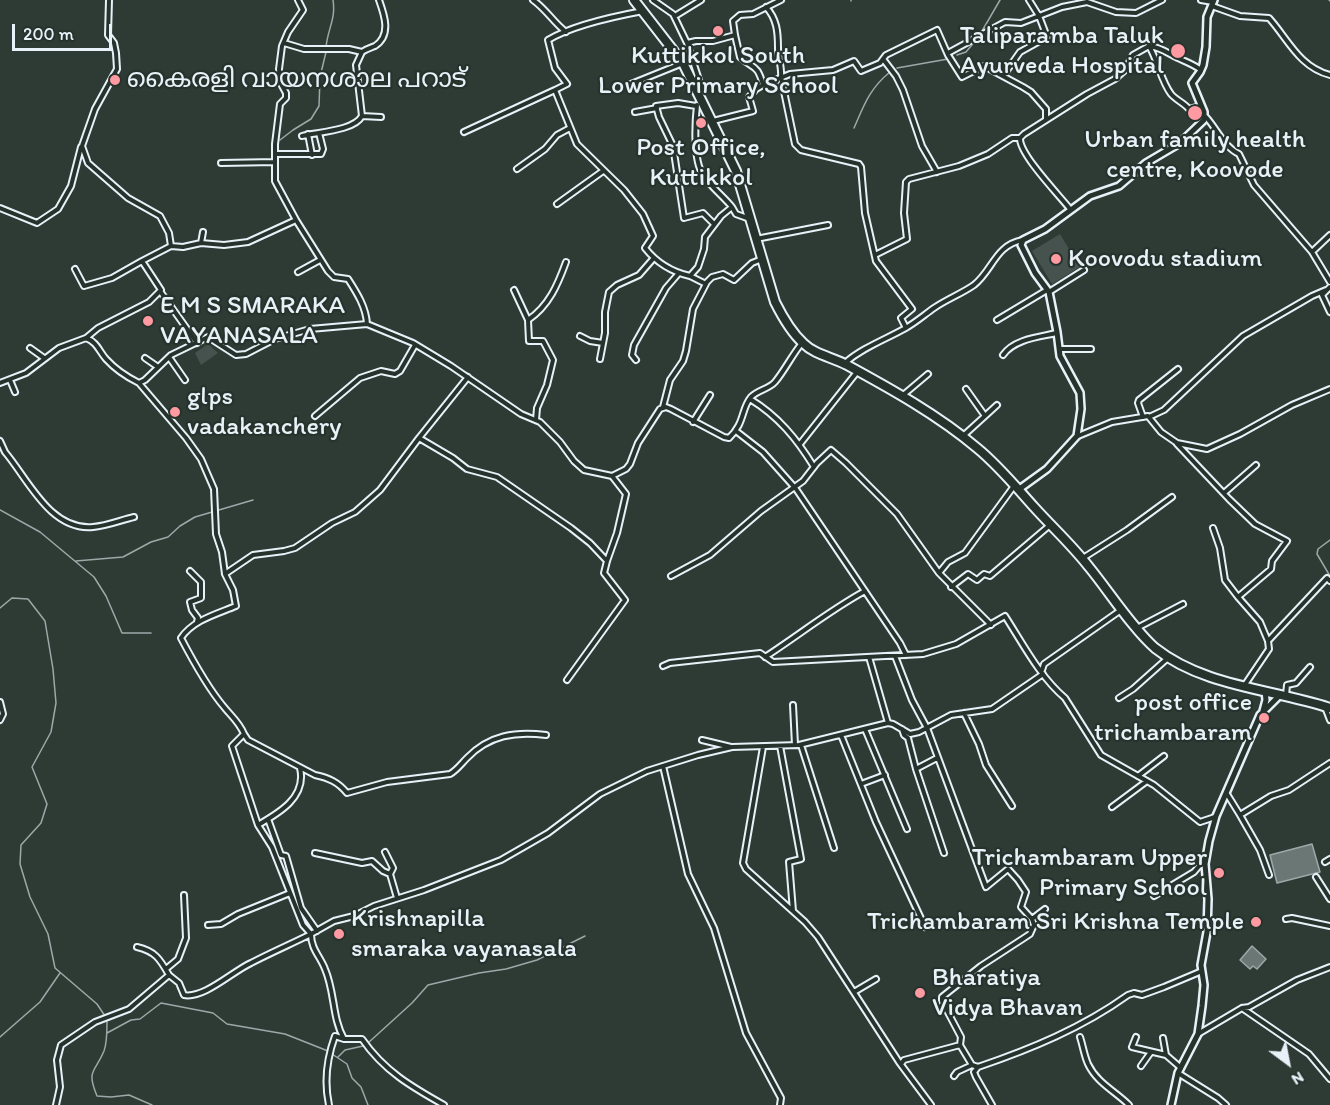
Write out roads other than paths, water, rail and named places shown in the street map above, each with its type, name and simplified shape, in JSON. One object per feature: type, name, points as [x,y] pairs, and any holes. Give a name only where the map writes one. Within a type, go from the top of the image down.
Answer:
[{"type":"highway","points":[[634,0],[683,63],[699,92],[736,171],[775,302],[802,343],[811,350],[844,364],[901,396],[978,448],[1082,558],[1155,648],[1197,671],[1244,687],[1284,694],[1327,707]]},
{"type":"main road","points":[[1016,488],[1047,469],[1077,436],[1081,409],[1080,393],[1060,356],[1058,332],[1048,291],[1023,251],[1021,245],[1023,240],[1045,229],[1090,196],[1119,186],[1146,163],[1180,143],[1204,120],[1192,83],[1201,70],[1206,47],[1206,23],[1213,3]]},
{"type":"main road","points":[[1171,1105],[1180,1071],[1198,1034],[1204,985],[1202,949],[1207,932],[1206,857],[1216,816],[1265,703],[1265,691]]},
{"type":"main road","points":[[1260,715],[1284,694]]},
{"type":"street","points":[[0,208],[37,223],[58,209],[71,186],[95,109],[117,69],[114,43],[108,35],[109,0]]},
{"type":"street","points":[[298,0],[303,10],[288,32],[279,69],[280,82],[286,98],[280,104],[275,181],[320,260],[334,277],[348,279],[357,292],[367,324]]},
{"type":"street","points":[[284,43],[304,49],[362,52],[377,45],[383,35],[386,24],[379,0]]},
{"type":"street","points":[[533,0],[546,9],[554,23],[566,32]]},
{"type":"street","points":[[653,0],[663,5],[675,16],[699,73],[700,83],[696,106],[699,168],[707,181],[736,214],[750,219]]},
{"type":"street","points":[[675,16],[701,0]]},
{"type":"street","points":[[763,85],[755,66],[740,57],[733,21],[740,15],[753,14],[782,0]]},
{"type":"street","points":[[1003,76],[1020,52],[1047,37],[1039,16],[1029,0]]},
{"type":"street","points":[[948,53],[1005,22],[1022,23],[1062,7],[1087,2],[1116,12],[1136,13],[1162,0]]},
{"type":"street","points":[[1201,0],[1240,16],[1269,18],[1295,52],[1316,68],[1330,75]]},
{"type":"street","points":[[766,7],[778,30],[781,77],[795,144],[801,150],[859,164],[861,167],[865,213],[875,255],[880,267],[912,309],[900,318],[906,328]]},
{"type":"street","points":[[464,132],[567,84],[555,68],[548,40],[621,15],[644,11]]},
{"type":"street","points":[[712,121],[753,111],[749,97],[756,89],[781,77],[833,70],[854,61],[861,71],[880,63],[886,55],[937,30],[962,77],[984,66],[1031,92],[1046,109],[1046,118]]},
{"type":"street","points":[[687,43],[712,41],[735,35]]},
{"type":"street","points":[[1149,46],[1173,97],[1182,100],[1189,109],[1201,106]]},
{"type":"street","points":[[875,255],[907,239],[904,213],[906,182],[917,176],[959,166],[981,157],[1012,138],[1020,138],[1046,118],[1115,80],[1125,70],[1132,55],[1149,46],[1162,47],[1177,58],[1201,70]]},
{"type":"street","points":[[302,136],[320,133],[360,120],[362,116],[356,65],[362,52]]},
{"type":"street","points":[[883,59],[903,90],[922,146],[937,172]]},
{"type":"street","points":[[626,86],[683,63]]},
{"type":"street","points":[[555,90],[578,144],[624,190],[643,214],[653,236],[645,248],[653,259],[706,284]]},
{"type":"street","points":[[635,112],[678,103],[696,106]]},
{"type":"street","points":[[657,108],[673,146],[684,218],[703,213],[714,224]]},
{"type":"street","points":[[362,116],[381,117]]},
{"type":"street","points":[[1204,117],[1218,130],[1232,151],[1239,154],[1262,197],[1312,252],[1330,282]]},
{"type":"street","points":[[517,169],[545,149],[557,135],[570,128]]},
{"type":"street","points":[[275,154],[323,153],[320,133]]},
{"type":"street","points":[[308,134],[312,155]]},
{"type":"street","points":[[1020,138],[1019,143],[1036,168],[1070,209]]},
{"type":"street","points":[[82,146],[88,163],[128,198],[160,216],[169,233],[171,246]]},
{"type":"street","points":[[78,160],[84,154]]},
{"type":"street","points":[[220,163],[275,162]]},
{"type":"street","points":[[557,204],[603,171]]},
{"type":"street","points":[[690,276],[698,267],[705,237],[714,224],[732,207]]},
{"type":"street","points":[[75,269],[84,286],[112,278],[171,246],[183,247],[201,243],[224,246],[248,242],[296,220]]},
{"type":"street","points":[[756,240],[828,225]]},
{"type":"street","points":[[201,243],[203,232]]},
{"type":"street","points":[[1312,252],[1330,235]]},
{"type":"street","points":[[844,364],[854,354],[906,328],[934,308],[960,295],[977,282],[996,255],[1008,246],[1023,240]]},
{"type":"street","points":[[600,359],[609,292],[617,285],[639,275],[653,259]]},
{"type":"street","points":[[139,383],[169,357],[208,337],[236,356],[246,354],[275,339],[310,328],[367,324],[416,345],[520,414],[536,420],[560,442],[579,466],[594,473],[612,476],[626,469],[630,464],[638,443],[663,407],[670,380],[683,361],[693,309],[706,284],[718,274],[735,280],[752,263],[762,259]]},
{"type":"street","points":[[298,272],[320,260]]},
{"type":"street","points":[[142,261],[197,343]]},
{"type":"street","points":[[528,320],[554,292],[566,262]]},
{"type":"street","points":[[997,320],[1084,270]]},
{"type":"street","points":[[636,360],[632,356],[634,345],[666,288],[679,273]]},
{"type":"street","points":[[1328,289],[1322,295],[1330,312]]},
{"type":"street","points":[[1077,436],[1112,422],[1149,417],[1164,410],[1243,336],[1328,289]]},
{"type":"street","points":[[514,290],[528,320],[527,342],[543,341],[553,360],[548,385],[537,408],[536,420]]},
{"type":"street","points":[[0,383],[26,373],[44,358],[70,342],[86,338],[98,328],[149,302],[160,291]]},
{"type":"street","points":[[1003,356],[1007,350],[1025,340],[1058,332]]},
{"type":"street","points":[[580,336],[590,341],[603,343]]},
{"type":"street","points":[[86,338],[97,345],[116,369],[139,383],[186,438],[201,459],[214,489],[216,534],[222,552],[225,574],[233,590],[236,606],[197,623],[186,630],[181,638],[219,699],[236,718],[248,740],[315,776],[327,777],[347,793],[387,782],[450,774],[458,769],[468,757],[498,737],[521,732],[546,735]]},
{"type":"street","points":[[663,407],[729,438],[744,418],[750,399],[756,392],[774,383],[802,343]]},
{"type":"street","points":[[315,416],[360,378],[381,371],[395,374],[400,371],[416,345]]},
{"type":"street","points":[[30,348],[44,358]]},
{"type":"street","points":[[1059,349],[1091,349]]},
{"type":"street","points":[[169,357],[185,380]]},
{"type":"street","points":[[146,358],[158,367]]},
{"type":"street","points":[[1143,417],[1139,400],[1178,369]]},
{"type":"street","points":[[800,444],[857,371]]},
{"type":"street","points":[[901,396],[928,374]]},
{"type":"street","points":[[225,574],[253,555],[295,548],[332,523],[355,512],[380,490],[468,378]]},
{"type":"street","points":[[10,380],[15,392]]},
{"type":"street","points":[[966,389],[985,416]]},
{"type":"street","points":[[1177,443],[1206,449],[1240,434],[1292,405],[1330,390]]},
{"type":"street","points":[[693,422],[710,395]]},
{"type":"street","points":[[750,399],[776,416],[800,444],[814,467]]},
{"type":"street","points":[[963,437],[998,405]]},
{"type":"street","points":[[1149,417],[1161,432],[1177,443],[1255,524],[1287,541],[1272,561],[1271,569],[1238,597]]},
{"type":"street","points":[[736,431],[763,452],[795,488],[906,655]]},
{"type":"street","points":[[419,438],[467,469],[497,477],[571,528],[590,543],[606,561]]},
{"type":"street","points":[[0,441],[4,452],[57,517],[81,526],[93,527],[134,517]]},
{"type":"street","points":[[671,576],[710,555],[760,512],[795,488],[831,450],[897,514],[939,573],[991,625]]},
{"type":"street","points":[[1224,493],[1256,465]]},
{"type":"street","points":[[567,680],[625,600],[604,573],[626,494],[612,476]]},
{"type":"street","points":[[939,573],[948,561],[965,553],[1016,488]]},
{"type":"street","points":[[1082,558],[1128,530],[1172,497]]},
{"type":"street","points":[[951,587],[968,574],[977,580],[984,574],[990,576],[1051,525]]},
{"type":"street","points":[[1213,528],[1221,548],[1225,580],[1260,622],[1268,641],[1269,649],[1244,687]]},
{"type":"street","points":[[190,571],[201,582],[201,598],[190,602],[198,618],[197,623]]},
{"type":"street","points":[[1268,641],[1327,578],[1330,581]]},
{"type":"street","points":[[765,657],[812,626],[836,606],[865,591]]},
{"type":"street","points":[[1137,628],[1183,604]]},
{"type":"street","points":[[1043,674],[1044,664],[1122,609]]},
{"type":"street","points":[[663,666],[670,663],[760,653],[773,662],[923,654],[956,644],[1005,616],[1043,674],[1057,692],[1065,698],[1101,755],[1147,781],[1172,798],[1200,822],[1216,816]]},
{"type":"street","points":[[895,656],[912,700],[927,728],[986,887],[1008,869],[1026,892],[1021,907],[1032,919],[1034,925],[1030,934],[981,966],[942,997],[961,1037],[960,1045],[972,1065],[978,1067]]},
{"type":"street","points":[[1119,698],[1133,689],[1169,656]]},
{"type":"street","points":[[869,657],[888,723]]},
{"type":"street","points":[[1284,694],[1287,685],[1296,683],[1310,668]]},
{"type":"street","points":[[702,740],[732,747],[801,745],[888,723],[910,734],[920,732],[951,715],[992,709],[1043,674]]},
{"type":"street","points":[[0,702],[3,714],[0,720]]},
{"type":"street","points":[[793,705],[795,745]]},
{"type":"street","points":[[1327,707],[1330,720]]},
{"type":"street","points":[[964,713],[986,765],[1012,806]]},
{"type":"street","points":[[865,729],[907,829]]},
{"type":"street","points":[[902,729],[908,740],[944,853]]},
{"type":"street","points":[[244,734],[232,746],[258,825],[272,847],[303,925],[310,934],[311,945],[325,969],[338,1028],[344,1039]]},
{"type":"street","points":[[841,735],[899,873],[925,927]]},
{"type":"street","points":[[801,745],[834,848]]},
{"type":"street","points":[[780,746],[801,860],[789,862],[794,912]]},
{"type":"street","points":[[137,947],[151,950],[160,959],[169,975],[179,983],[184,995],[190,996],[216,985],[250,963],[334,921],[354,916],[501,860],[548,833],[600,794],[647,771],[732,747]]},
{"type":"street","points":[[763,747],[743,863],[746,869],[818,937],[901,1064],[931,1105]]},
{"type":"street","points":[[1138,776],[1164,756]]},
{"type":"street","points":[[916,769],[938,758]]},
{"type":"street","points":[[1240,815],[1271,796],[1289,790],[1330,763]]},
{"type":"street","points":[[663,766],[688,874],[714,928],[746,1033],[781,1098],[780,1105]]},
{"type":"street","points":[[258,825],[285,809],[292,801],[301,775],[300,767]]},
{"type":"street","points":[[861,784],[885,775]]},
{"type":"street","points":[[1112,807],[1147,781]]},
{"type":"street","points":[[1227,794],[1260,850],[1269,874]]},
{"type":"street","points":[[268,819],[281,855],[286,856],[301,908],[316,931]]},
{"type":"street","points":[[385,852],[393,868],[390,874],[397,898]]},
{"type":"street","points":[[315,853],[362,863],[372,861],[390,874]]},
{"type":"street","points":[[1154,896],[1194,872],[1206,857]]},
{"type":"street","points":[[1324,862],[1330,859]]},
{"type":"street","points":[[1316,877],[1330,899]]},
{"type":"street","points":[[208,925],[221,924],[238,914],[290,893]]},
{"type":"street","points":[[166,969],[178,959],[186,938],[184,895]]},
{"type":"street","points":[[1032,919],[1045,909]]},
{"type":"street","points":[[1286,919],[1292,918],[1330,926]]},
{"type":"street","points":[[1198,1034],[1297,980],[1330,967]]},
{"type":"street","points":[[992,1105],[974,1072],[978,1067],[1073,1030],[1128,995],[1142,994],[1164,987],[1202,971]]},
{"type":"street","points":[[56,1105],[60,1087],[57,1059],[61,1045],[95,1022],[129,1009],[169,975]]},
{"type":"street","points":[[854,992],[876,979]]},
{"type":"street","points":[[1242,1008],[1309,1054],[1330,1079]]},
{"type":"street","points":[[328,1105],[327,1059],[334,1036],[362,1040],[374,1056],[415,1090],[444,1105]]},
{"type":"street","points":[[1080,1037],[1087,1063],[1100,1082],[1129,1105]]},
{"type":"street","points":[[1136,1037],[1132,1047],[1166,1056],[1180,1071],[1226,1105]]},
{"type":"street","points":[[1163,1038],[1166,1056]]},
{"type":"street","points":[[901,1064],[904,1060],[960,1045]]},
{"type":"street","points":[[1141,1066],[1150,1052]]},
{"type":"street","points":[[954,1076],[957,1072],[972,1065]]},
{"type":"street","points":[[433,1105],[436,1101]]},
{"type":"waterway","points":[[326,47],[333,18],[333,0]]},
{"type":"waterway","points":[[982,31],[1000,0]]},
{"type":"waterway","points":[[957,55],[966,52],[976,40]]},
{"type":"waterway","points":[[280,140],[311,119],[319,106],[320,77],[326,52]]},
{"type":"waterway","points":[[897,68],[948,59]]},
{"type":"waterway","points":[[854,128],[872,91],[890,72]]},
{"type":"waterway","points":[[76,561],[123,557],[151,542],[168,537],[195,517],[253,500]]},
{"type":"waterway","points":[[0,510],[40,532],[94,577],[106,596],[122,633],[151,633]]},
{"type":"waterway","points":[[1330,540],[1318,549],[1317,554],[1330,576]]},
{"type":"waterway","points":[[0,608],[12,598],[28,599],[45,621],[56,703],[51,732],[32,767],[47,804],[41,823],[21,845],[20,864],[30,897],[48,934],[55,968],[97,1004],[105,1016]]},
{"type":"waterway","points":[[368,1043],[412,1003],[428,985],[506,969],[537,960],[585,936]]},
{"type":"waterway","points":[[0,1037],[40,1002],[60,973]]},
{"type":"waterway","points":[[107,1033],[131,1020],[140,1019],[161,1003],[213,1013],[227,1024],[285,1034],[328,1051]]},
{"type":"waterway","points":[[107,1022],[105,1048],[92,1076],[97,1096],[129,1095],[152,1105]]},
{"type":"waterway","points":[[338,1057],[345,1050],[363,1046]]},
{"type":"waterway","points":[[332,1054],[347,1064],[352,1078],[361,1087],[368,1105]]},
{"type":"place","name":"Kuttikkol South Lower Primary School","points":[[718,31]]},
{"type":"place","name":"Taliparamba Taluk Ayurveda Hospital","points":[[1178,51]]},
{"type":"place","name":"കൈരളി വായനശാല പറാട്","points":[[115,80]]},
{"type":"place","name":"Urban family health centre, Koovode","points":[[1195,113]]},
{"type":"place","name":"Post Office, Kuttikkol","points":[[701,123]]},
{"type":"place","name":"Koovodu stadium","points":[[1056,259]]},
{"type":"place","name":"E M S SMARAKA VAYANASALA","points":[[148,321]]},
{"type":"place","name":"glps vadakanchery","points":[[175,412]]},
{"type":"place","name":"post office trichambaram","points":[[1264,718]]},
{"type":"place","name":"Trichambaram Upper Primary School","points":[[1219,873]]},
{"type":"place","name":"Trichambaram Sri Krishna Temple","points":[[1256,922]]},
{"type":"place","name":"Krishnapilla smaraka vayanasala","points":[[339,934]]},
{"type":"place","name":"Bharatiya Vidya Bhavan","points":[[920,993]]}]
